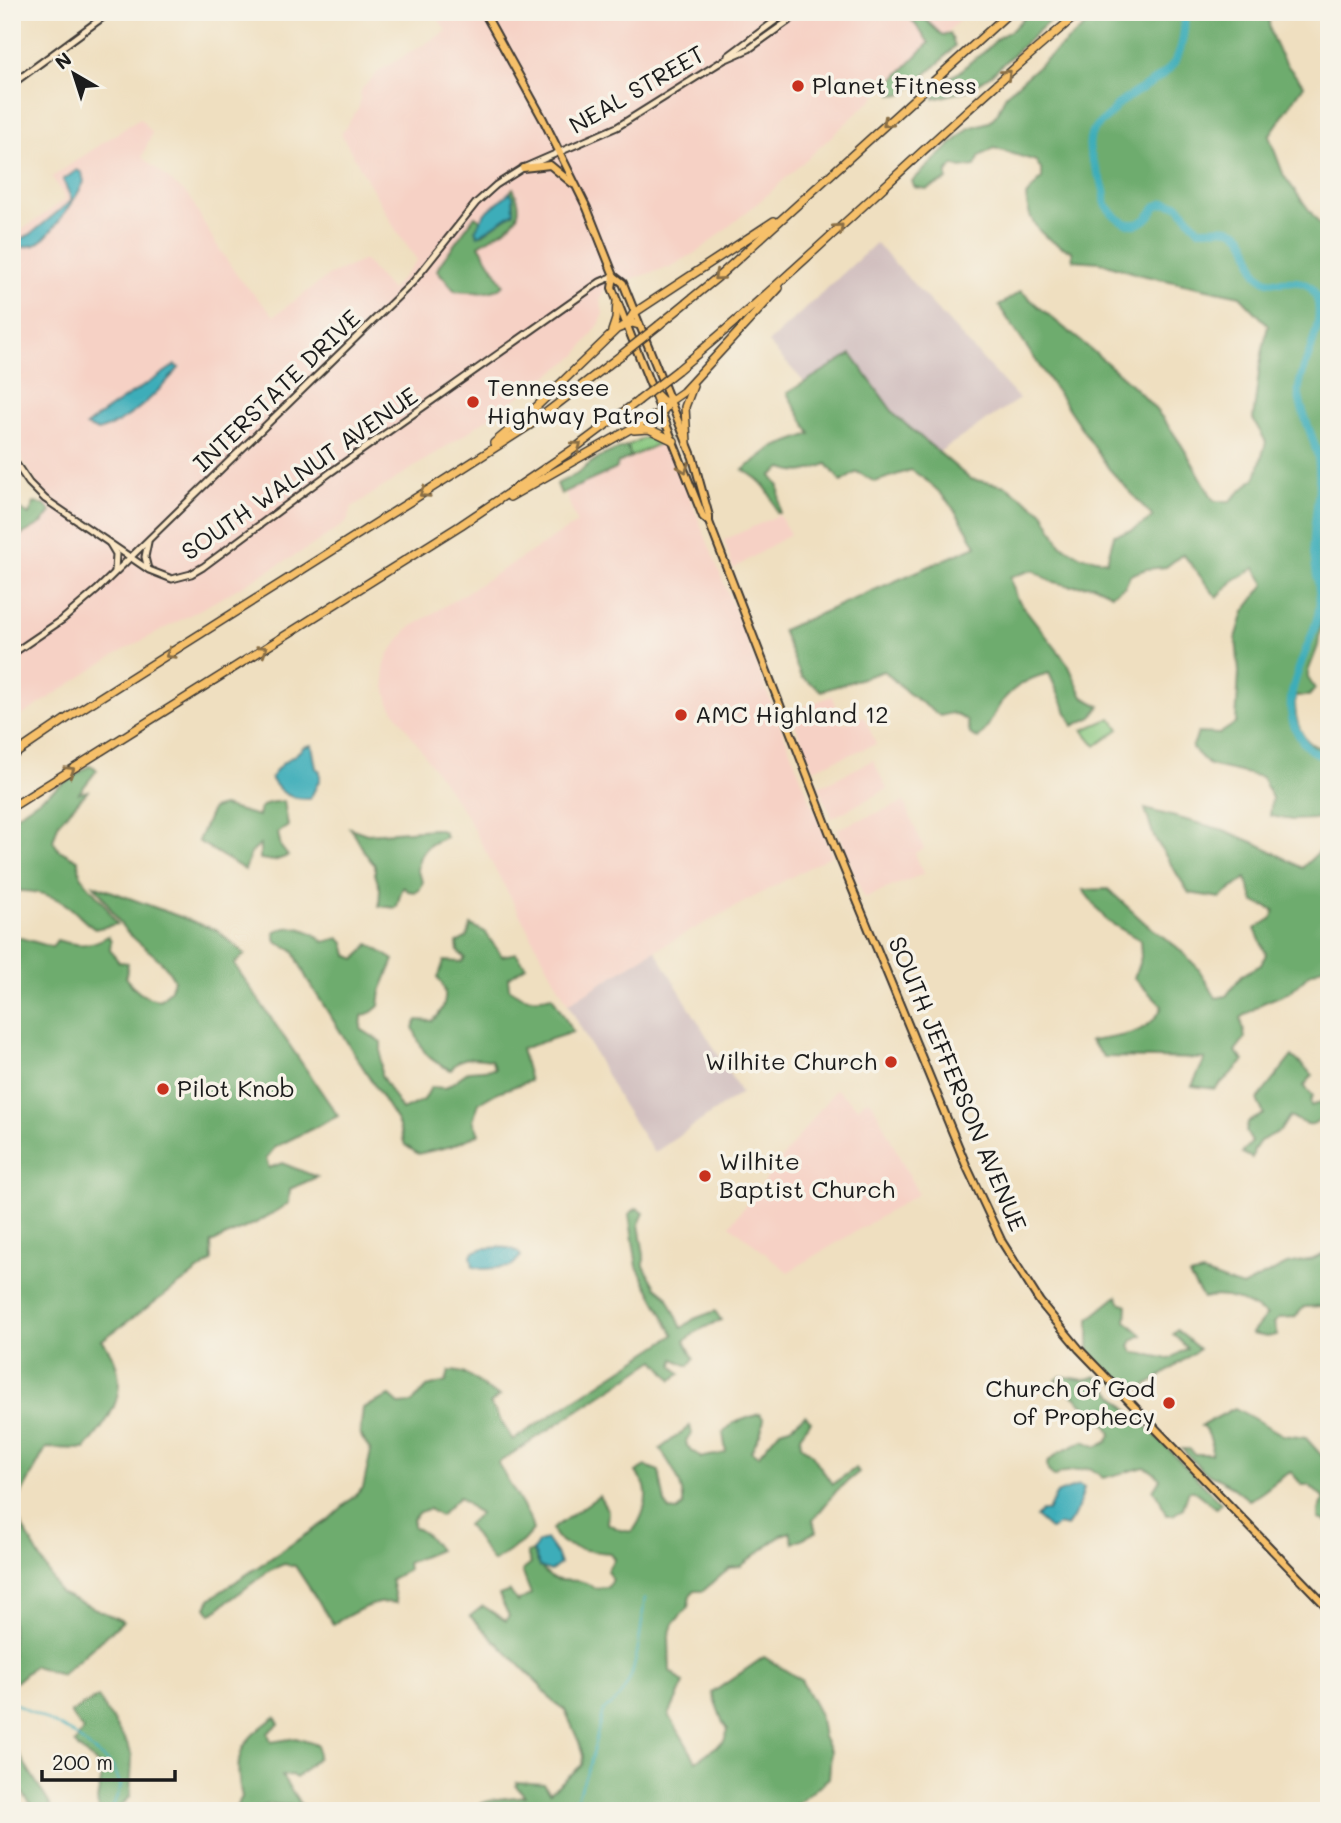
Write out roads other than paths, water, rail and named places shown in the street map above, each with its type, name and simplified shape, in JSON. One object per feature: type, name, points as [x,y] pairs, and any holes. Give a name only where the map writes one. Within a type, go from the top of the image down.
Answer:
[{"type":"highway","points":[[12,756],[72,715],[530,425],[718,277],[1010,12]]},
{"type":"highway","points":[[12,807],[461,525],[575,448],[678,370],[730,326],[1004,77],[1080,12]]},
{"type":"highway","points":[[627,324],[634,313],[800,202]]},
{"type":"highway","points":[[461,525],[662,411],[818,247]]},
{"type":"highway","points":[[609,337],[616,319],[617,301]]},
{"type":"highway","points":[[460,471],[533,410],[619,327],[632,323],[639,325]]},
{"type":"highway","points":[[687,443],[684,418],[688,394],[706,367]]},
{"type":"highway","points":[[655,393],[661,400],[670,401]]},
{"type":"highway","points":[[617,437],[637,429],[649,429],[674,441]]},
{"type":"main road","points":[[12,85],[110,12]]},
{"type":"main road","name":"SOUTH JEFFERSON AVENUE","points":[[484,12],[521,76],[560,153],[614,276],[623,283],[687,443],[709,522],[835,847],[966,1165],[1002,1242],[1040,1302],[1071,1341],[1329,1609]]},
{"type":"main road","points":[[724,60],[788,12]]},
{"type":"main road","name":"NEAL STREET","points":[[560,153],[617,127],[724,60],[749,49],[801,12]]},
{"type":"main road","name":"INTERSTATE DRIVE","points":[[12,654],[68,615],[149,539],[413,282],[486,194],[523,168],[560,153]]},
{"type":"main road","points":[[523,168],[550,165],[576,187]]},
{"type":"main road","name":"SOUTH JEFFERSON AVENUE","points":[[614,276],[612,288],[617,301],[704,517],[709,522]]},
{"type":"main road","name":"SOUTH WALNUT AVENUE","points":[[12,458],[29,483],[45,499],[148,569],[172,579],[191,575],[600,282],[614,276]]},
{"type":"main road","points":[[148,569],[145,557],[149,539]]},
{"type":"main road","points":[[108,541],[116,554],[114,572]]},
{"type":"water","points":[[77,170],[82,173],[84,182],[56,225],[37,244],[12,253],[13,243],[31,234],[72,200],[63,180]]},
{"type":"water","points":[[510,192],[513,196],[514,212],[478,236],[475,230],[485,213]]},
{"type":"water","points":[[175,365],[179,368],[153,396],[121,421],[98,431],[86,426],[108,410]]},
{"type":"water","points":[[312,745],[320,779],[310,799],[297,798],[278,788],[271,778],[279,767],[303,747]]},
{"type":"water","points":[[484,1248],[509,1248],[521,1256],[511,1267],[473,1267],[471,1255]]},
{"type":"water","points":[[1079,1485],[1084,1488],[1076,1513],[1067,1527],[1058,1525],[1051,1530],[1036,1517],[1042,1511],[1048,1511],[1056,1494]]},
{"type":"water","points":[[546,1539],[560,1564],[551,1571],[540,1567],[533,1551],[538,1543]]},
{"type":"waterway","points":[[1185,12],[1184,34],[1174,63],[1166,72],[1115,107],[1096,127],[1091,135],[1090,153],[1103,186],[1105,204],[1118,218],[1138,224],[1150,215],[1156,206],[1165,203],[1178,205],[1198,229],[1232,230],[1243,237],[1259,276],[1273,282],[1303,283],[1315,294],[1319,316],[1301,377],[1299,394],[1318,458],[1319,482],[1314,540],[1320,603],[1315,625],[1297,673],[1291,706],[1293,722],[1303,741],[1316,753],[1329,757]]},
{"type":"waterway","points":[[572,1811],[590,1764],[603,1710],[615,1701],[631,1675],[639,1644],[645,1598]]},
{"type":"waterway","points":[[12,1702],[72,1733],[113,1767],[121,1786],[111,1811]]},
{"type":"place","name":"Planet Fitness","points":[[798,86]]},
{"type":"place","name":"Tennessee Highway Patrol","points":[[473,402]]},
{"type":"place","name":"AMC Highland 12","points":[[681,715]]},
{"type":"place","name":"Wilhite Church","points":[[891,1062]]},
{"type":"place","name":"Pilot Knob","points":[[163,1089]]},
{"type":"place","name":"Wilhite Baptist Church","points":[[705,1176]]},
{"type":"place","name":"Church of God of Prophecy","points":[[1169,1403]]}]
